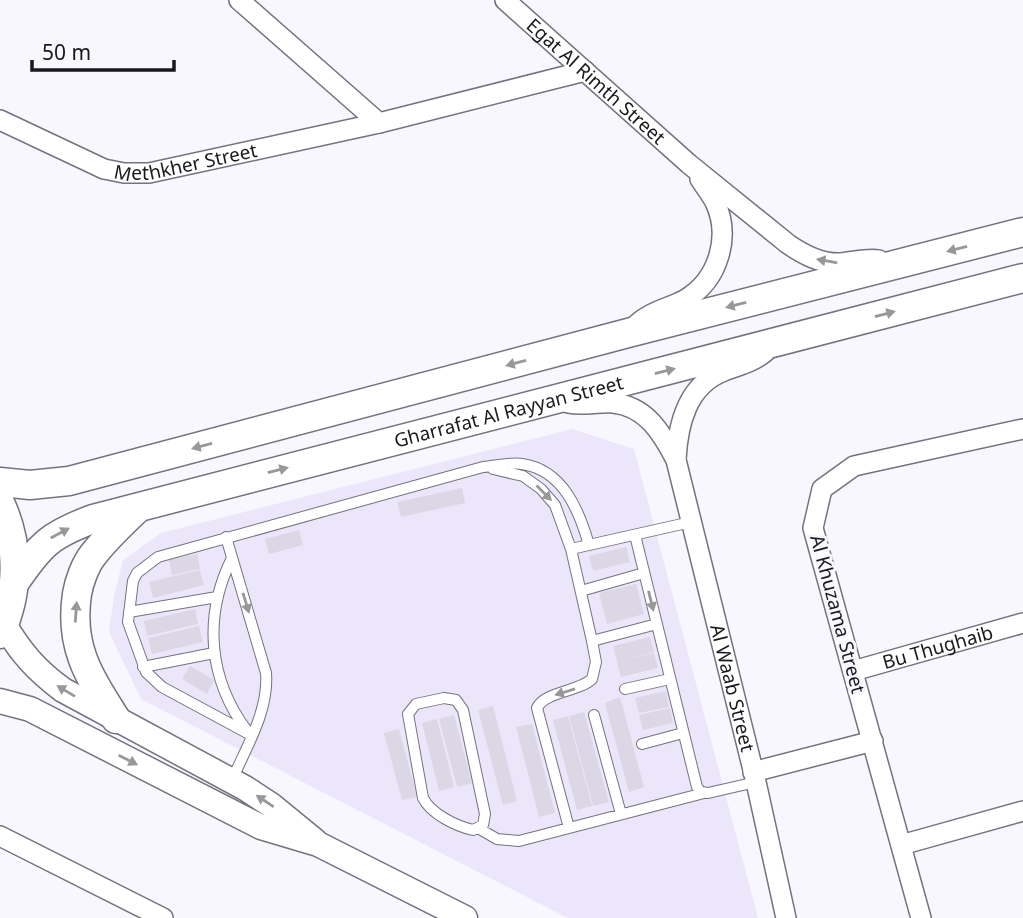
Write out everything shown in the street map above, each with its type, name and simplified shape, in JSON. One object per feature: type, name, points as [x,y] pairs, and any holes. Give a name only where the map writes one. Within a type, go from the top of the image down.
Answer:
[{"type":"main road","points":[[0,482],[30,485],[69,481],[1023,232]]},
{"type":"main road","name":"Gharrafat Al Rayyan Street","points":[[15,582],[32,557],[52,537],[93,519],[1023,278]]},
{"type":"main road","points":[[0,503],[13,545],[15,582],[2,629]]},
{"type":"main road","points":[[116,719],[85,667],[76,640],[75,610],[79,585],[91,557],[141,505]]},
{"type":"street","points":[[239,0],[379,123]]},
{"type":"street","name":"Egat Al Rimth Street","points":[[505,0],[689,164],[770,231],[804,255],[820,261],[839,263],[872,259],[894,265]]},
{"type":"street","name":"Methkher Street","points":[[0,120],[104,169],[124,173],[149,173],[379,123],[585,71]]},
{"type":"street","name":"Egat Al Rimth Street","points":[[628,333],[641,320],[692,294],[711,275],[718,262],[723,233],[720,216],[714,200],[689,164]]},
{"type":"street","name":"Al Waab Street","points":[[676,460],[678,429],[692,396],[722,372],[754,360],[772,343]]},
{"type":"street","name":"Al Waab Street","points":[[557,398],[578,405],[616,403],[640,412],[652,421],[664,436],[676,460],[755,777],[786,918]]},
{"type":"street","name":"Al Khuzama Street","points":[[921,918],[813,528],[822,489],[854,466],[1023,429]]},
{"type":"street","name":"Bu Thughaib","points":[[853,671],[1023,623]]},
{"type":"street","points":[[2,629],[46,678],[63,690],[232,781],[271,805],[318,844]]},
{"type":"street","points":[[0,701],[30,709],[261,827],[318,844],[464,918]]},
{"type":"street","points":[[755,777],[873,741]]},
{"type":"street","points":[[218,806],[232,781]]},
{"type":"street","points":[[901,845],[1023,811]]},
{"type":"street","points":[[0,836],[163,918]]},
{"type":"lane","points":[[251,735],[162,687],[150,678],[143,667],[131,631],[129,612],[133,581],[137,573],[150,561],[226,537],[483,467],[521,464],[541,471],[559,483],[573,499],[582,518],[589,545]]},
{"type":"lane","points":[[483,467],[523,476],[541,489],[555,505],[571,549],[596,662],[592,679],[577,689],[545,699],[537,708],[569,828]]},
{"type":"lane","points":[[571,549],[691,522]]},
{"type":"lane","points":[[635,535],[697,787],[704,793]]},
{"type":"lane","points":[[226,537],[267,673],[268,687],[265,702],[232,781]]},
{"type":"lane","points":[[232,558],[217,597],[213,625],[214,653],[226,697],[251,735]]},
{"type":"lane","points":[[581,591],[644,573]]},
{"type":"lane","points":[[129,612],[217,597]]},
{"type":"lane","points":[[592,641],[657,624]]},
{"type":"lane","points":[[143,667],[214,653]]},
{"type":"lane","points":[[625,689],[670,679]]},
{"type":"lane","points":[[478,828],[485,820],[485,814],[460,704],[450,698],[416,704],[408,714],[408,720],[426,804],[436,813],[467,829],[478,828],[487,835],[508,841],[569,828],[755,777]]},
{"type":"lane","points":[[594,716],[621,814]]},
{"type":"lane","points":[[642,744],[683,733]]},
{"type":"shaded area","points":[[572,429],[634,449],[758,918],[568,918],[141,699],[109,632],[123,560],[161,533]]},
{"type":"building","points":[[462,488],[465,503],[401,517],[397,502]]},
{"type":"building","points":[[299,530],[303,545],[269,554],[265,539]]},
{"type":"building","points":[[626,547],[630,562],[593,571],[589,556]]},
{"type":"building","points":[[197,554],[200,569],[172,575],[169,560]]},
{"type":"building","points":[[200,570],[204,585],[153,598],[149,582]]},
{"type":"building","points":[[636,584],[644,614],[607,624],[599,593]]},
{"type":"building","points":[[195,609],[198,624],[147,636],[144,621]]},
{"type":"building","points":[[199,626],[203,642],[152,654],[148,638]]},
{"type":"building","points":[[650,637],[654,652],[624,660],[654,653],[658,668],[621,677],[613,646]]},
{"type":"building","points":[[190,666],[214,680],[207,694],[182,679]]},
{"type":"building","points":[[666,691],[669,707],[639,713],[635,698]]},
{"type":"building","points":[[620,697],[644,787],[629,792],[605,703]]},
{"type":"building","points":[[493,706],[517,801],[503,805],[478,710]]},
{"type":"building","points":[[670,708],[673,723],[643,730],[639,715]]},
{"type":"building","points":[[584,712],[609,802],[593,806],[569,716]]},
{"type":"building","points":[[454,715],[472,783],[457,787],[439,719]]},
{"type":"building","points":[[568,716],[592,806],[577,810],[553,720]]},
{"type":"building","points":[[437,719],[454,787],[439,791],[422,723]]},
{"type":"building","points":[[532,724],[555,813],[539,817],[516,727]]},
{"type":"building","points":[[399,729],[417,797],[402,800],[384,733]]}]
